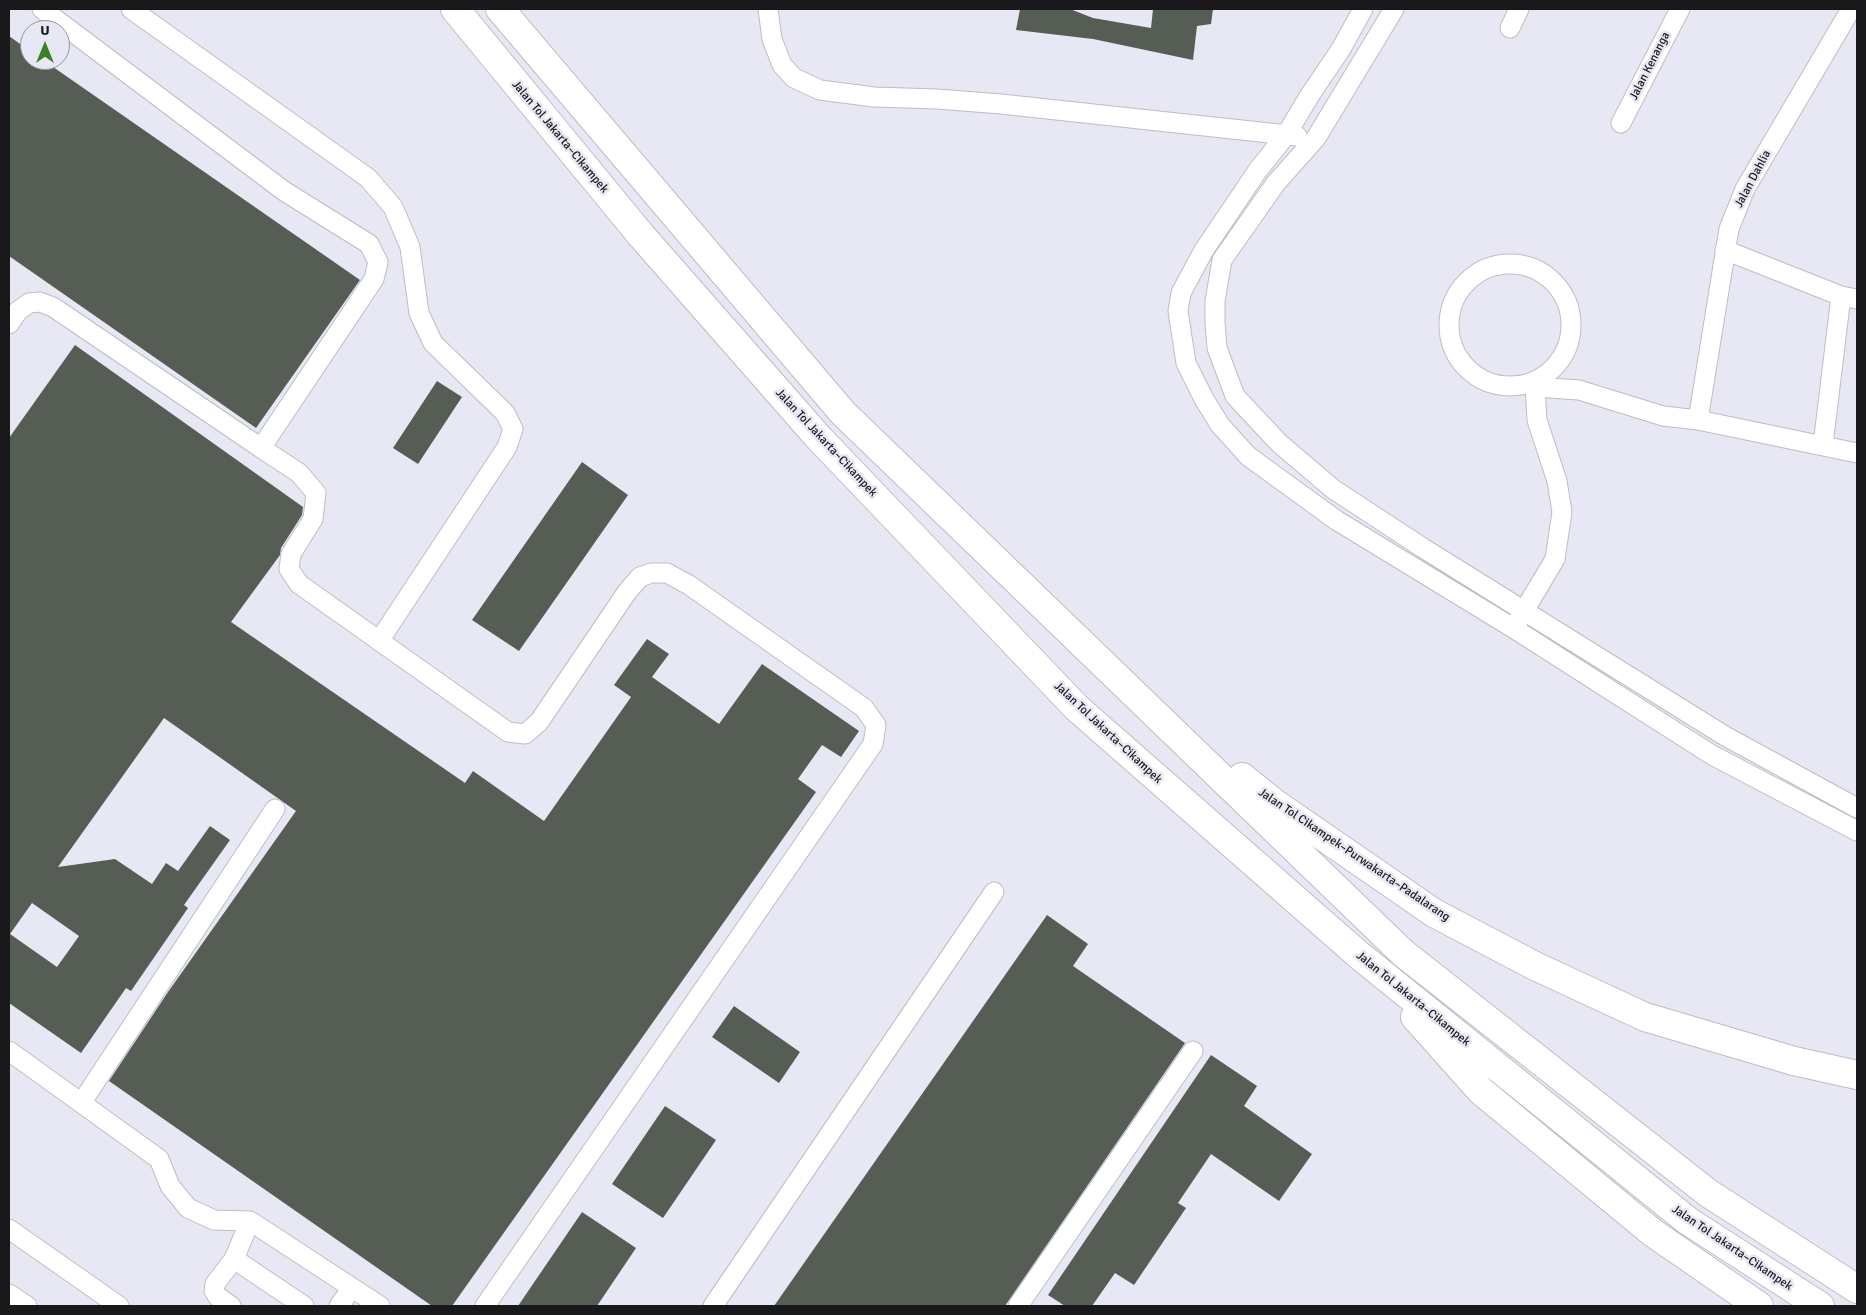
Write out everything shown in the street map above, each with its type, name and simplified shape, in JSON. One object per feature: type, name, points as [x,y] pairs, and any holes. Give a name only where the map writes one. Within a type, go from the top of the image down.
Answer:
[{"type":"highway","name":"Jalan Tol Jakarta–Cikampek","points":[[455,9],[640,234],[818,437],[1078,708],[1360,956],[1688,1220],[1820,1306]]},
{"type":"highway","points":[[500,9],[843,414],[1403,953],[1708,1193],[1857,1289]]},
{"type":"highway","name":"Jalan Tol Cikampek–Purwakarta–Padalarang","points":[[1104,667],[1273,802],[1434,913],[1535,966],[1645,1017],[1794,1060],[1857,1075]]},
{"type":"highway","points":[[1360,956],[1481,1091],[1653,1233],[1759,1306]]},
{"type":"street","points":[[42,9],[284,191],[369,244],[378,262],[374,279],[261,448]]},
{"type":"street","points":[[132,9],[368,178],[393,207],[410,247],[419,313],[433,343],[505,413],[513,429],[507,448],[379,641]]},
{"type":"street","points":[[768,9],[772,39],[782,65],[794,78],[820,90],[874,97],[1001,104],[1316,138]]},
{"type":"street","points":[[1363,9],[1341,49],[1286,135],[1258,170],[1204,250],[1181,293],[1178,312],[1186,363],[1204,399],[1220,425],[1248,456],[1336,520],[1514,628],[1712,754],[1857,831]]},
{"type":"street","points":[[1394,9],[1316,138],[1276,183],[1222,260],[1214,301],[1214,322],[1217,348],[1235,396],[1279,443],[1333,489],[1423,548],[1725,736],[1857,808]]},
{"type":"street","points":[[1510,28],[1519,9]]},
{"type":"street","name":"Jalan Kenanga","points":[[1621,123],[1680,9]]},
{"type":"street","name":"Jalan Dahlia","points":[[1698,420],[1729,229],[1745,189],[1848,13]]},
{"type":"street","points":[[1725,250],[1849,297],[1823,445]]},
{"type":"street","points":[[1532,386],[1550,372],[1564,354],[1571,330],[1568,306],[1557,286],[1538,271],[1515,264],[1491,267],[1470,278],[1455,297],[1448,320],[1451,344],[1463,365],[1482,380],[1505,386],[1579,390],[1663,416],[1698,420],[1857,453]]},
{"type":"street","points":[[9,324],[18,312],[29,303],[40,302],[53,307],[299,473],[316,492],[313,519],[291,554],[289,568],[300,584],[508,732],[525,734],[539,722],[627,592],[640,577],[651,573],[667,573],[689,585],[864,708],[876,725],[873,744],[485,1306]]},
{"type":"street","points":[[1514,628],[1555,559],[1562,512],[1557,482],[1537,420],[1532,386]]},
{"type":"street","points":[[82,1102],[275,809]]},
{"type":"street","points":[[713,1306],[994,892]]},
{"type":"street","points":[[9,1051],[159,1159],[170,1186],[188,1208],[214,1220],[250,1221],[380,1306]]},
{"type":"street","points":[[1018,1306],[1193,1051]]},
{"type":"street","points":[[231,1306],[218,1297],[214,1291],[215,1284],[234,1259],[250,1221]]},
{"type":"street","points":[[9,1229],[119,1306]]},
{"type":"street","points":[[234,1259],[304,1306]]},
{"type":"street","points":[[339,1306],[352,1288]]},
{"type":"street","points":[[9,1294],[27,1306]]},
{"type":"building","points":[[1020,9],[1070,9],[1093,18],[1151,28],[1153,9],[1213,9],[1211,24],[1197,26],[1193,60],[1093,39],[1016,30]]},
{"type":"building","points":[[9,36],[20,44],[20,70],[57,70],[360,280],[256,428],[9,256]]},
{"type":"building","points":[[75,345],[303,507],[302,515],[281,548],[280,555],[231,622],[465,783],[473,771],[544,821],[631,697],[614,685],[647,639],[669,654],[652,677],[719,724],[762,664],[859,731],[841,757],[822,745],[798,779],[816,792],[452,1306],[432,1306],[109,1081],[168,992],[296,811],[164,718],[58,867],[115,859],[152,884],[166,863],[178,871],[210,826],[230,840],[184,905],[188,908],[131,991],[126,988],[81,1053],[9,1003],[9,438]],"holes":[[[32,903],[79,936],[57,967],[10,934]]]},
{"type":"building","points":[[437,381],[462,397],[418,464],[393,448]]},
{"type":"building","points":[[582,462],[628,495],[519,651],[472,620]]},
{"type":"building","points":[[1047,915],[1088,944],[1073,966],[1185,1043],[1005,1306],[774,1306]]},
{"type":"building","points":[[734,1006],[800,1052],[779,1083],[712,1037]]},
{"type":"building","points":[[1211,1055],[1257,1086],[1244,1106],[1312,1154],[1279,1201],[1211,1154],[1178,1203],[1186,1208],[1134,1285],[1115,1273],[1092,1306],[1065,1306],[1048,1295]]},
{"type":"building","points":[[665,1106],[716,1140],[663,1218],[612,1184]]},
{"type":"building","points":[[582,1212],[636,1248],[597,1306],[518,1306]]}]
